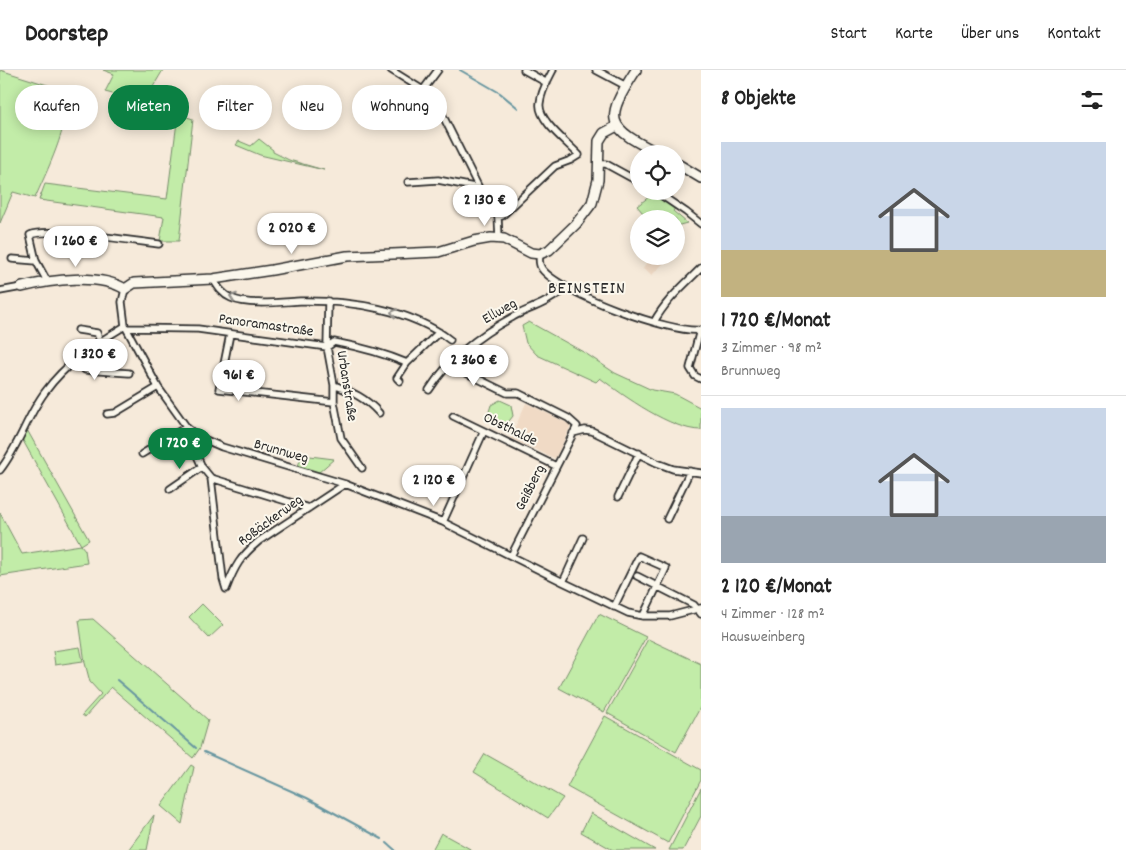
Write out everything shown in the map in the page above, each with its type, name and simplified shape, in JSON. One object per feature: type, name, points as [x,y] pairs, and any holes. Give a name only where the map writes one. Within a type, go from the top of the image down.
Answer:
[{"type":"street","points":[[391,70],[415,85]]},
{"type":"street","points":[[427,85],[438,70]]},
{"type":"street","points":[[524,70],[547,83]]},
{"type":"street","points":[[498,217],[502,216],[555,166],[580,155],[545,121],[540,107],[542,93],[553,70]]},
{"type":"street","points":[[596,70],[626,86]]},
{"type":"street","points":[[636,70],[614,111],[614,119],[617,126],[628,137],[643,145]]},
{"type":"street","points":[[447,124],[479,188],[498,217],[499,238]]},
{"type":"street","points":[[0,291],[63,279],[117,284],[125,289],[134,283],[213,279],[347,256],[438,252],[474,241],[499,238],[516,244],[531,253],[540,254],[549,250],[576,224],[592,203],[597,187],[600,138],[604,133],[617,126]]},
{"type":"street","points":[[598,164],[606,164],[630,177]]},
{"type":"street","points":[[685,168],[701,178]]},
{"type":"street","points":[[408,182],[438,180],[479,188]]},
{"type":"street","points":[[668,200],[701,224]]},
{"type":"street","points":[[47,281],[36,261],[30,235],[35,233],[64,234],[159,244]]},
{"type":"street","points":[[540,254],[542,268],[583,297],[654,322],[700,330],[690,368],[695,376],[701,380]]},
{"type":"street","points":[[12,259],[36,261]]},
{"type":"street","points":[[654,322],[661,308],[701,268]]},
{"type":"street","points":[[213,279],[222,292],[232,299],[248,302],[328,301],[386,311],[410,318],[439,332],[450,340]]},
{"type":"street","name":"Ellweg","points":[[429,390],[437,378],[466,348],[493,328],[545,302],[568,288]]},
{"type":"street","name":"Brunnweg","points":[[125,289],[122,302],[126,327],[158,387],[193,436],[194,450],[202,467],[211,478]]},
{"type":"street","name":"Urbanstraße","points":[[328,301],[327,347],[341,438],[362,468]]},
{"type":"street","points":[[0,470],[44,393],[74,360],[100,341],[126,327]]},
{"type":"street","name":"Panoramastraße","points":[[126,327],[198,329],[327,347],[334,342],[381,353],[407,363]]},
{"type":"street","points":[[78,330],[97,333],[100,341]]},
{"type":"street","points":[[400,381],[397,378],[407,363],[439,332]]},
{"type":"street","points":[[230,334],[219,389],[334,402]]},
{"type":"street","points":[[74,360],[85,370],[129,373]]},
{"type":"street","points":[[450,365],[507,392],[518,393],[568,418],[576,426],[573,433]]},
{"type":"street","points":[[334,385],[352,392],[369,402],[379,412]]},
{"type":"street","points":[[107,414],[115,413],[158,387]]},
{"type":"street","name":"Obsthalde","points":[[453,416],[556,466]]},
{"type":"street","points":[[142,454],[186,427]]},
{"type":"street","name":"Brunnweg","points":[[186,427],[199,437],[222,447],[345,484],[443,522],[614,607],[643,616],[670,616],[700,610]]},
{"type":"street","points":[[573,433],[585,430],[592,431],[673,469],[701,473]]},
{"type":"street","points":[[443,522],[484,431]]},
{"type":"street","name":"Geißberg","points":[[511,556],[573,433]]},
{"type":"street","points":[[618,497],[639,454]]},
{"type":"street","points":[[170,489],[202,467]]},
{"type":"street","points":[[666,519],[690,472]]},
{"type":"street","points":[[233,570],[222,573],[211,478],[309,508]]},
{"type":"street","name":"Roßäckerweg","points":[[222,573],[226,589],[233,570],[247,551],[345,484]]},
{"type":"street","points":[[562,582],[583,538]]},
{"type":"street","points":[[614,607],[639,556],[666,568],[643,616]]},
{"type":"street","points":[[637,576],[694,605],[700,610]]},
{"type":"shaded area","points":[[645,265],[662,265],[652,275],[643,269]]},
{"type":"shaded area","points":[[526,403],[571,425],[556,457],[554,458],[510,438]]},
{"type":"green space","points":[[0,70],[47,85],[15,85],[15,130],[62,130],[35,198],[13,192],[0,223]]},
{"type":"green space","points":[[103,70],[163,70],[154,85],[108,85],[114,74]]},
{"type":"green space","points":[[189,118],[193,119],[179,241],[160,241],[164,217],[39,200],[45,184],[167,199],[176,130],[189,130]]},
{"type":"green space","points":[[259,139],[273,152],[289,160],[324,170],[260,155],[236,145],[239,141],[251,146]]},
{"type":"green space","points":[[645,200],[665,200],[676,207],[674,210],[640,210],[637,206]]},
{"type":"green space","points":[[529,322],[585,353],[615,373],[652,390],[675,394],[701,408],[701,430],[689,429],[662,418],[648,411],[600,378],[596,382],[537,355],[526,343],[522,326]]},
{"type":"green space","points":[[500,400],[511,405],[513,416],[506,425],[495,424],[488,415],[491,405]]},
{"type":"green space","points":[[26,428],[89,540],[81,545],[21,437]]},
{"type":"green space","points":[[302,455],[334,459],[318,473],[298,466]]},
{"type":"green space","points":[[0,513],[22,554],[81,545],[85,550],[87,563],[0,576]]},
{"type":"green space","points":[[202,604],[223,625],[209,638],[189,617]]},
{"type":"green space","points":[[599,614],[646,637],[604,712],[559,688]]},
{"type":"green space","points":[[93,619],[208,720],[200,748],[193,758],[111,687],[85,717],[82,715],[101,694],[90,682],[85,663],[79,620]]},
{"type":"green space","points":[[648,639],[701,664],[701,706],[676,752],[607,713]]},
{"type":"green space","points":[[80,647],[83,661],[55,665],[53,651]]},
{"type":"green space","points":[[605,716],[701,770],[701,780],[668,843],[567,787]]},
{"type":"green space","points":[[485,754],[563,798],[548,818],[474,772]]},
{"type":"green space","points":[[191,765],[194,767],[182,824],[161,806]]},
{"type":"green space","points":[[701,788],[701,816],[683,850],[669,850]]},
{"type":"green space","points":[[591,813],[655,850],[613,850],[581,832]]},
{"type":"green space","points":[[154,815],[147,850],[128,850]]},
{"type":"green space","points":[[441,833],[472,850],[432,850]]},
{"type":"waterway","points":[[460,70],[500,93],[518,108]]},
{"type":"waterway","points":[[117,680],[196,748]]},
{"type":"waterway","points":[[204,752],[307,798],[382,839]]},
{"type":"waterway","points":[[387,843],[395,850]]},
{"type":"district","name":"BEINSTEIN","points":[[587,289]]}]
